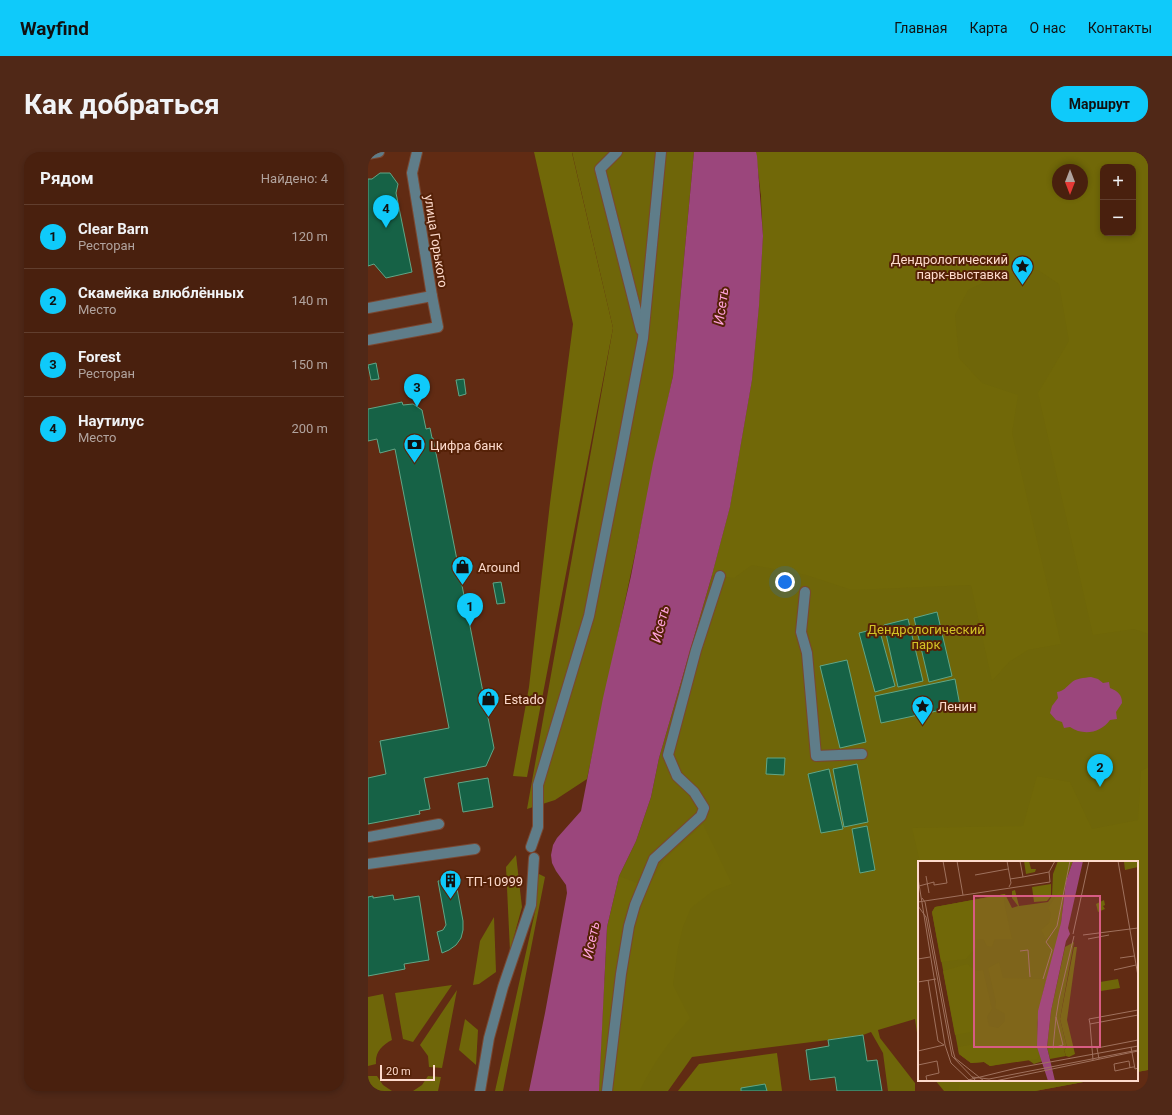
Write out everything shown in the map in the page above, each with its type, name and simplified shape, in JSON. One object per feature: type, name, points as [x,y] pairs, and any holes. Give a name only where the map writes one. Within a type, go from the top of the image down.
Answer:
[{"type":"street","points":[[368,154],[379,152]]},
{"type":"street","name":"улица Горького","points":[[368,308],[432,296],[412,173],[417,152]]},
{"type":"street","points":[[617,152],[600,169],[643,338]]},
{"type":"street","points":[[531,847],[538,827],[538,785],[589,616],[643,338],[660,152]]},
{"type":"street","points":[[368,340],[438,327],[432,296]]},
{"type":"street","points":[[607,1091],[621,974],[629,926],[635,905],[654,859],[701,816],[704,808],[694,792],[677,776],[668,755],[696,650],[720,576]]},
{"type":"street","points":[[806,592],[801,632],[807,652],[816,756],[862,754]]},
{"type":"street","points":[[368,838],[440,824]]},
{"type":"street","points":[[368,864],[475,849]]},
{"type":"street","points":[[480,1091],[488,1038],[503,987],[531,905],[534,858]]},
{"type":"green space","points":[[572,152],[694,152],[673,376],[587,779],[555,800],[527,809],[613,328]]},
{"type":"green space","name":"Дендрологический парк","points":[[756,152],[1148,152],[1148,1070],[1138,1072],[1138,861],[918,861],[918,1040],[915,1019],[878,1030],[880,1038],[915,1083],[915,1091],[888,1091],[883,1053],[871,1032],[863,1035],[828,1040],[692,1057],[668,1091],[599,1091],[604,986],[619,876],[636,841],[651,797],[659,758],[730,507],[752,380],[759,306],[763,236],[761,195]]},
{"type":"green space","points":[[516,855],[522,907],[510,951],[506,867]]},
{"type":"green space","points":[[537,873],[545,877],[503,1091],[495,1091],[537,903]]},
{"type":"green space","points":[[494,917],[496,972],[479,984],[473,985],[480,941]]},
{"type":"green space","points":[[452,985],[413,1042],[403,1039],[395,993]]},
{"type":"green space","points":[[457,990],[442,1068],[429,1067],[428,1056],[420,1045]]},
{"type":"green space","points":[[383,994],[392,1040],[385,1044],[378,1052],[376,1064],[368,1066],[368,997]]},
{"type":"green space","points":[[465,1019],[478,1030],[476,1065],[459,1050]]},
{"type":"green space","points":[[368,1076],[377,1076],[383,1085],[392,1091],[375,1091],[368,1081]]},
{"type":"green space","points":[[428,1076],[441,1077],[438,1091],[413,1091],[422,1085]]},
{"type":"green space","points":[[936,1081],[1089,1081],[1035,1091],[944,1091]]},
{"type":"shaded area","points":[[534,152],[573,152],[613,328],[527,777],[513,776],[529,687],[550,503],[573,324]]},
{"type":"shaded area","points":[[756,152],[1148,152],[1148,634],[1134,629],[1093,635],[1038,393],[1069,341],[1059,284],[1038,270],[999,275],[968,290],[955,315],[959,358],[982,383],[1018,395],[1012,433],[1061,644],[1028,650],[1009,662],[992,681],[971,585],[852,590],[806,575],[752,565],[734,578],[712,575],[730,507],[752,380],[759,306],[763,236],[761,195]]},
{"type":"shaded area","points":[[1148,767],[1148,1070],[1138,1072],[1138,861],[920,861],[912,828],[1023,826],[1037,776],[1070,782],[1092,829],[1138,820],[1141,771]]},
{"type":"shaded area","points":[[703,824],[732,884],[713,891],[691,908],[683,927],[678,948],[673,985],[690,1018],[662,1053],[650,1071],[640,1091],[599,1091],[607,927],[619,876],[648,887],[664,860]]},
{"type":"shaded area","points":[[777,1053],[782,1091],[678,1091],[699,1064]]},
{"type":"shaded area","points":[[960,1081],[1089,1081],[1035,1091],[958,1091]]},
{"type":"water","name":"Исеть","points":[[694,152],[756,152],[757,156],[763,236],[759,306],[752,380],[730,507],[659,758],[651,797],[636,841],[619,876],[607,927],[599,1091],[529,1091],[567,893],[566,885],[552,863],[551,855],[553,845],[557,838],[581,811],[603,698],[631,576],[653,463],[673,376]]},
{"type":"water","points":[[1091,677],[1098,679],[1103,683],[1109,682],[1110,688],[1115,690],[1120,696],[1122,703],[1116,712],[1117,719],[1110,720],[1102,728],[1092,732],[1080,732],[1070,727],[1064,728],[1062,722],[1056,720],[1050,713],[1052,706],[1058,698],[1057,692],[1063,690],[1075,680]]},
{"type":"building","points":[[380,173],[390,173],[398,184],[396,193],[412,272],[386,278],[374,264],[368,266],[368,179],[372,179]]},
{"type":"building","points":[[376,363],[379,379],[371,380],[368,365]]},
{"type":"building","points":[[464,379],[466,394],[459,396],[456,380]]},
{"type":"building","points":[[402,402],[403,405],[413,404],[422,410],[426,429],[430,428],[433,438],[494,748],[486,766],[424,778],[430,809],[419,811],[420,814],[368,824],[368,778],[386,774],[380,741],[449,728],[395,449],[380,453],[377,439],[368,441],[368,409]]},
{"type":"building","points":[[501,582],[505,603],[497,604],[493,583]]},
{"type":"building","points":[[937,612],[952,676],[929,682],[914,618]]},
{"type":"building","points":[[908,619],[923,681],[898,687],[884,625]]},
{"type":"building","points":[[879,628],[895,686],[875,692],[859,633]]},
{"type":"building","points":[[847,660],[866,742],[840,748],[820,666]]},
{"type":"building","points":[[955,679],[960,706],[881,723],[875,696]]},
{"type":"building","points":[[767,758],[785,758],[784,775],[766,774]]},
{"type":"building","points":[[857,764],[868,822],[844,827],[833,769]]},
{"type":"building","points":[[829,769],[843,829],[821,833],[808,774]]},
{"type":"building","points":[[488,778],[493,807],[463,812],[458,783]]},
{"type":"building","points":[[867,826],[875,870],[860,873],[852,829]]},
{"type":"building","name":"ТП-10999","points":[[455,878],[463,921],[463,930],[461,938],[456,945],[442,953],[437,932],[443,930],[446,925],[438,881]]},
{"type":"building","points":[[393,895],[394,900],[419,896],[429,960],[404,964],[405,969],[368,976],[368,897],[373,896],[373,898]]},
{"type":"building","points":[[863,1035],[867,1061],[877,1060],[882,1091],[837,1091],[835,1077],[810,1080],[806,1050],[829,1046],[828,1040]]},
{"type":"building","points":[[765,1084],[767,1091],[741,1091],[741,1088]]},
{"type":"place","name":"Наутилус","points":[[386,228]]},
{"type":"place","name":"Дендрологический парк-выставка","points":[[1023,286]]},
{"type":"place","name":"Forest","points":[[417,407]]},
{"type":"place","name":"Цифра банк","points":[[414,464]]},
{"type":"place","name":"Around","points":[[463,586]]},
{"type":"place","name":"Clear Barn","points":[[470,626]]},
{"type":"place","name":"Estado","points":[[488,718]]},
{"type":"place","name":"Ленин","points":[[922,726]]},
{"type":"place","name":"Скамейка влюблённых","points":[[1100,787]]},
{"type":"place","name":"ТП-10999","points":[[450,900]]}]
